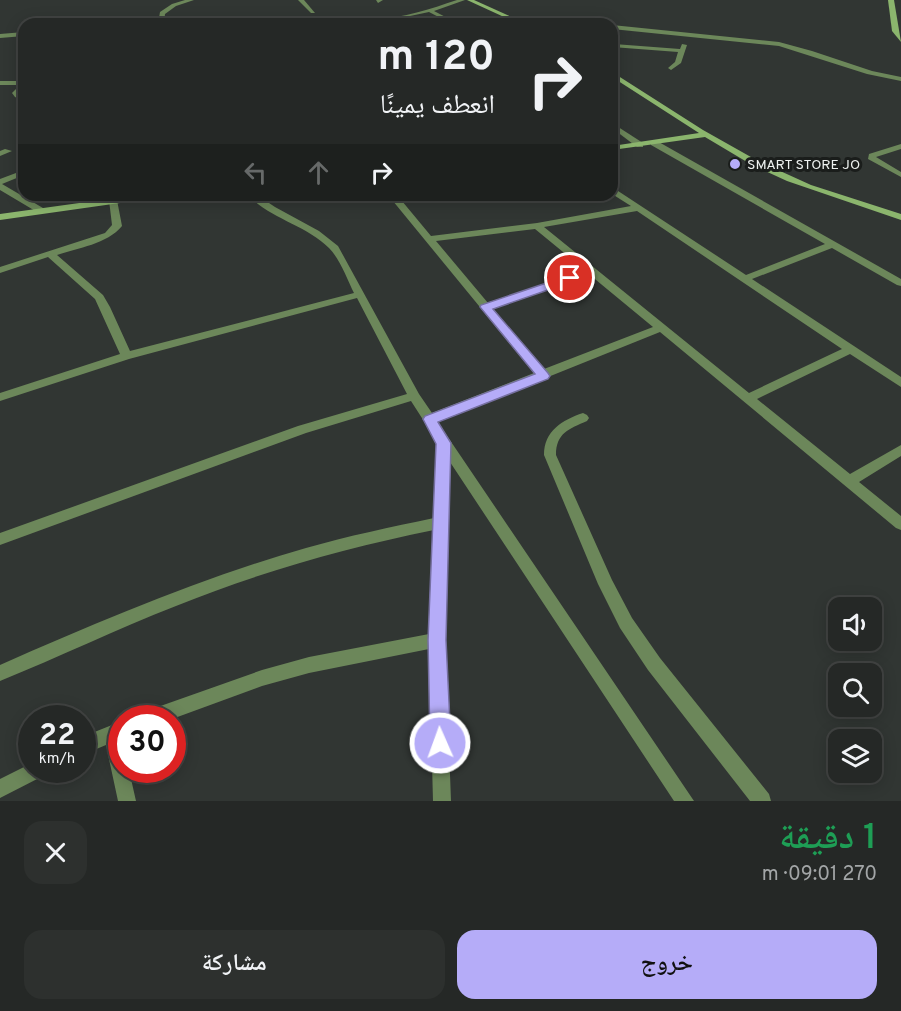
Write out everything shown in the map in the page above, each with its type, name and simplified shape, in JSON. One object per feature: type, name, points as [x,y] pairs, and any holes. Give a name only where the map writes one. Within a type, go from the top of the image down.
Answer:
[{"type":"street","points":[[162,18],[162,13],[174,5],[191,0]]},
{"type":"street","points":[[301,0],[313,12]]},
{"type":"street","points":[[393,18],[462,0]]},
{"type":"street","points":[[470,0],[510,18]]},
{"type":"street","points":[[891,0],[901,40]]},
{"type":"street","points":[[429,10],[444,18]]},
{"type":"street","points":[[618,28],[778,44],[798,48],[853,69],[901,79]]},
{"type":"street","points":[[0,36],[18,34]]},
{"type":"street","points":[[671,68],[678,63],[686,34]]},
{"type":"street","points":[[618,46],[683,51]]},
{"type":"street","points":[[618,48],[626,51]]},
{"type":"street","points":[[618,78],[704,135],[755,163],[793,180],[901,217]]},
{"type":"street","points":[[0,83],[18,84]]},
{"type":"street","points":[[618,129],[640,145]]},
{"type":"street","points":[[618,147],[704,135]]},
{"type":"street","points":[[654,143],[901,283]]},
{"type":"street","points":[[901,146],[872,156],[872,159],[901,175]]},
{"type":"street","points":[[0,184],[18,175]]},
{"type":"street","points":[[0,184],[18,196]]},
{"type":"street","points":[[618,194],[901,383]]},
{"type":"street","points":[[26,201],[40,210]]},
{"type":"street","points":[[0,217],[106,201]]},
{"type":"street","points":[[0,270],[97,240],[112,232],[117,224],[113,201]]},
{"type":"street","points":[[262,201],[331,244],[414,396],[685,801]]},
{"type":"street","points":[[397,201],[543,376]]},
{"type":"street","points":[[431,239],[537,225],[637,208]]},
{"type":"street","points":[[537,225],[901,524]]},
{"type":"street","points":[[744,279],[831,245]]},
{"type":"street","points":[[50,254],[99,297],[126,356]]},
{"type":"street","points":[[486,307],[592,271]]},
{"type":"street","points":[[0,397],[126,356],[360,294]]},
{"type":"street","points":[[430,419],[660,328]]},
{"type":"street","points":[[748,398],[851,349]]},
{"type":"street","points":[[0,539],[302,429],[414,396]]},
{"type":"street","points":[[583,418],[557,430],[549,446],[550,455],[606,584],[627,623],[654,664],[762,801]]},
{"type":"street","points":[[442,801],[437,640],[444,443]]},
{"type":"street","points":[[850,481],[901,450]]},
{"type":"street","points":[[0,673],[87,634],[260,569],[351,542],[441,523]]},
{"type":"street","points":[[186,706],[262,678],[309,665],[437,640]]},
{"type":"street","points":[[0,789],[18,780]]},
{"type":"street","points":[[124,783],[127,801]]},
{"type":"place","name":"SMART STORE JO","points":[[735,164]]},
{"type":"route","points":[[440,743],[437,640],[444,443],[430,419],[543,376],[486,307],[570,278]]}]
